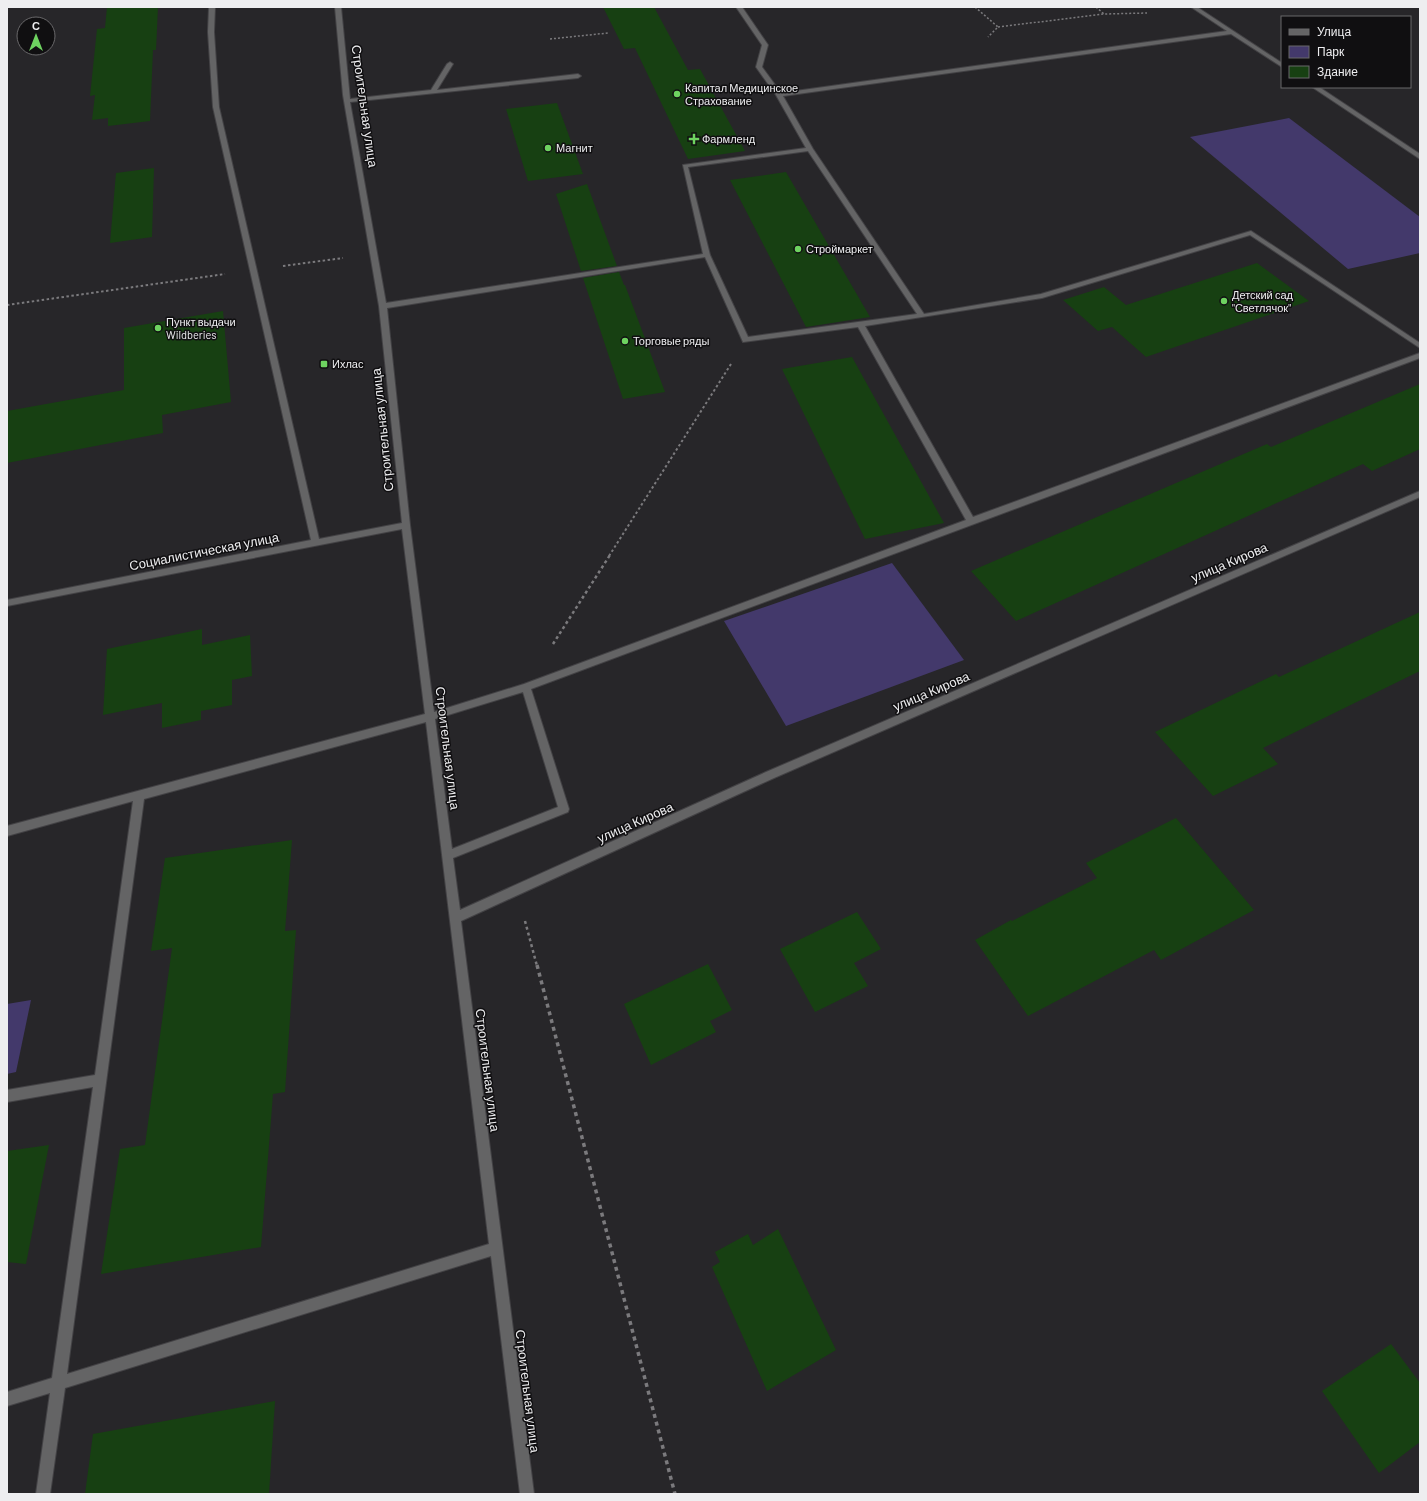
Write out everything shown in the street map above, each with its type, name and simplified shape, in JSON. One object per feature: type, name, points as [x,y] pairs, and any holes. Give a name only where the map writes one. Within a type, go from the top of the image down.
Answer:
[{"type":"street","points":[[212,7],[211,32],[216,107],[316,543]]},
{"type":"street","name":"Строительная улица","points":[[338,7],[347,101],[383,306],[406,525],[527,1494]]},
{"type":"street","points":[[739,7],[766,45],[759,67],[779,95],[810,149],[922,316]]},
{"type":"street","points":[[1194,7],[1281,64]]},
{"type":"street","points":[[779,95],[1233,32]]},
{"type":"street","points":[[433,92],[450,64]]},
{"type":"street","points":[[347,101],[578,76]]},
{"type":"street","points":[[1316,88],[1420,157]]},
{"type":"street","points":[[810,149],[685,166],[707,255],[746,340],[922,316],[1042,296],[1251,233],[1420,346]]},
{"type":"street","points":[[383,306],[707,255]]},
{"type":"street","points":[[861,325],[971,521]]},
{"type":"street","points":[[7,831],[430,717],[526,687],[1420,355]]},
{"type":"street","name":"улица Кирова","points":[[455,918],[770,775],[1420,494]]},
{"type":"street","name":"Социалистическая улица","points":[[7,603],[406,525]]},
{"type":"street","points":[[448,854],[564,808],[526,687]]},
{"type":"street","points":[[43,1494],[139,796]]},
{"type":"street","points":[[7,1096],[100,1080]]},
{"type":"street","points":[[7,1399],[496,1248]]},
{"type":"path","points":[[1096,7],[1104,14]]},
{"type":"path","points":[[998,27],[1104,14],[1150,13]]},
{"type":"path","points":[[550,39],[608,33]]},
{"type":"path","points":[[7,305],[374,253]]},
{"type":"path","points":[[526,687],[746,340]]},
{"type":"path","points":[[517,890],[675,1494]]},
{"type":"green space","points":[[1289,118],[1420,217],[1420,253],[1348,269],[1190,137]]},
{"type":"green space","points":[[892,563],[964,660],[786,726],[724,621]]},
{"type":"green space","points":[[31,1000],[16,1072],[7,1074],[7,1004]]},
{"type":"building","points":[[107,7],[158,7],[156,50],[153,50],[150,121],[108,126],[108,118],[92,120],[95,95],[90,96],[97,29],[105,28]]},
{"type":"building","points":[[603,7],[654,7],[688,70],[700,69],[745,151],[688,159],[635,48],[624,49]]},
{"type":"building","name":"Магнит","points":[[557,103],[583,174],[528,181],[506,109]]},
{"type":"building","points":[[154,168],[152,237],[110,243],[116,173]]},
{"type":"building","name":"Строймаркет","points":[[786,172],[870,317],[806,327],[730,180]]},
{"type":"building","points":[[587,184],[617,266],[581,271],[556,194]]},
{"type":"building","name":"Детский сад \"Светлячок\"","points":[[1257,263],[1309,301],[1146,357],[1112,327],[1098,331],[1063,300],[1104,287],[1126,305]]},
{"type":"building","name":"Торговые ряды","points":[[619,272],[665,392],[623,399],[583,278]]},
{"type":"building","points":[[223,311],[231,402],[162,415],[163,433],[7,463],[7,411],[124,390],[124,328]]},
{"type":"building","points":[[852,357],[944,523],[865,539],[782,369]]},
{"type":"building","points":[[1420,384],[1420,449],[1372,471],[1363,464],[1016,621],[971,571],[1267,444],[1271,447]]},
{"type":"building","points":[[1420,612],[1420,671],[1263,748],[1278,764],[1213,796],[1155,732],[1276,674],[1279,677]]},
{"type":"building","points":[[202,629],[202,645],[250,635],[252,676],[232,680],[232,705],[201,711],[201,720],[162,728],[162,703],[103,715],[107,649]]},
{"type":"building","points":[[1176,818],[1254,910],[1161,960],[1154,950],[1028,1016],[975,940],[1011,920],[1012,921],[1097,878],[1086,863]]},
{"type":"building","points":[[292,840],[285,931],[296,930],[285,1092],[273,1094],[261,1247],[101,1274],[120,1149],[145,1145],[172,948],[151,951],[165,858]]},
{"type":"building","points":[[857,912],[881,949],[854,963],[868,986],[815,1012],[780,949]]},
{"type":"building","points":[[708,964],[732,1010],[710,1021],[716,1032],[651,1065],[624,1004]]},
{"type":"building","points":[[49,1145],[26,1264],[7,1262],[7,1151]]},
{"type":"building","points":[[778,1229],[836,1350],[767,1391],[712,1267],[720,1262],[715,1252],[748,1234],[753,1245]]},
{"type":"building","points":[[1391,1344],[1420,1383],[1420,1442],[1379,1473],[1322,1391]]},
{"type":"building","points":[[275,1401],[269,1494],[85,1494],[93,1434]]},
{"type":"place","name":"Капитал Медицинское Страхование","points":[[677,94]]},
{"type":"place","name":"Фармленд","points":[[694,139]]},
{"type":"place","name":"Магнит","points":[[548,148]]},
{"type":"place","name":"Строймаркет","points":[[798,249]]},
{"type":"place","name":"Детский сад \"Светлячок\"","points":[[1224,301]]},
{"type":"place","name":"Пункт выдачи Wildberies","points":[[158,328]]},
{"type":"place","name":"Торговые ряды","points":[[625,341]]},
{"type":"place","name":"Ихлас","points":[[324,364]]}]
